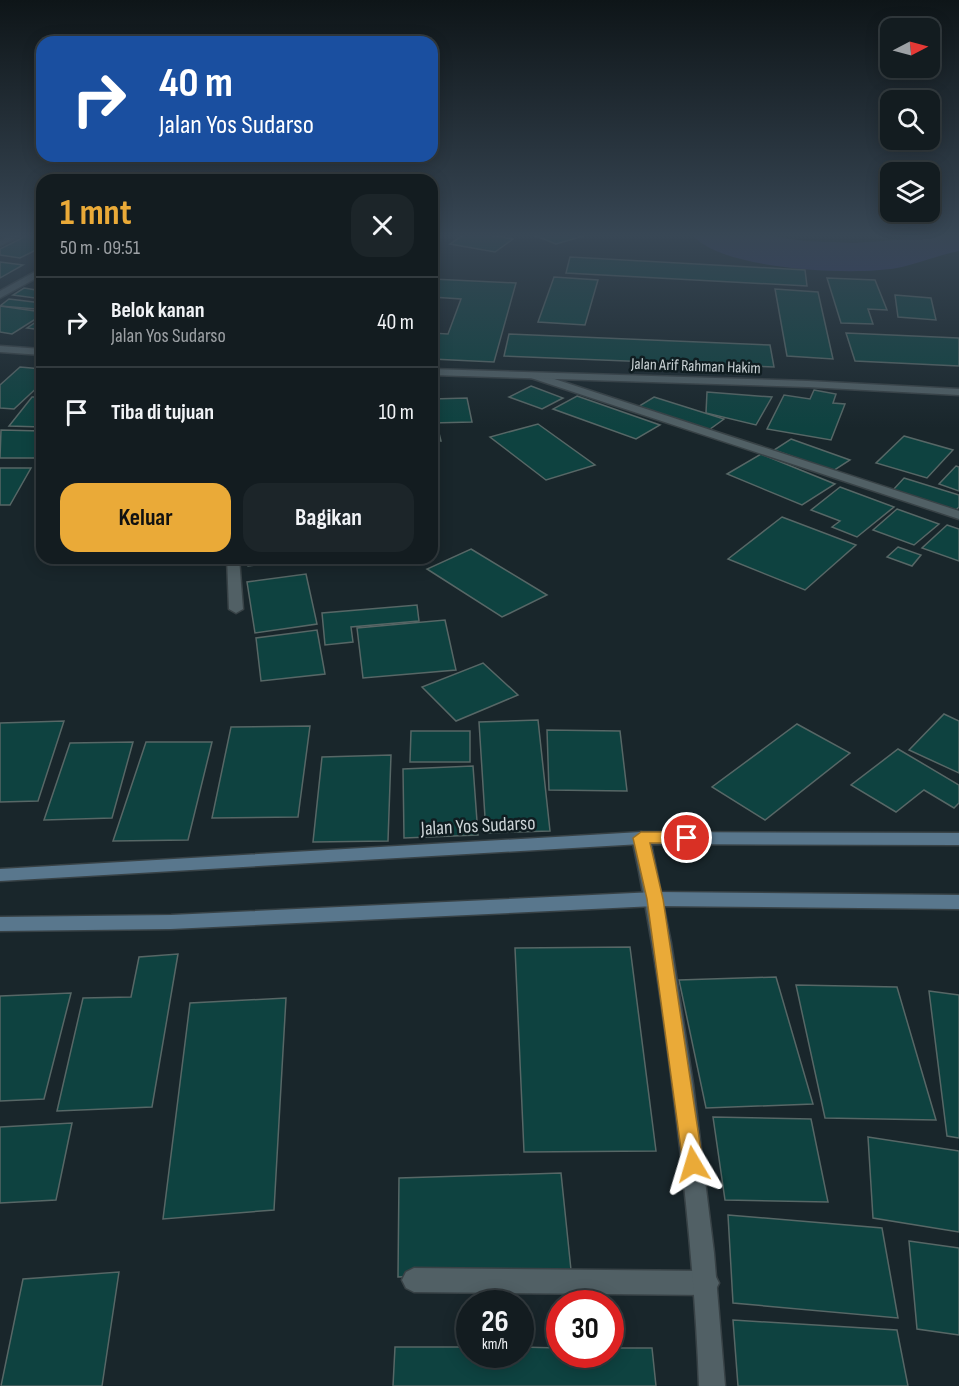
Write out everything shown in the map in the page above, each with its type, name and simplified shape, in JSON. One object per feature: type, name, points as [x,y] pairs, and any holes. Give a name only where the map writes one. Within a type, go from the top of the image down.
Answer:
[{"type":"main road","name":"Jalan Yos Sudarso","points":[[0,875],[641,838],[959,839]]},
{"type":"main road","points":[[0,924],[171,922],[655,899],[959,902]]},
{"type":"street","points":[[0,349],[36,352]]},
{"type":"street","name":"Jalan Arif Rahman Hakim","points":[[438,372],[808,384],[959,392]]},
{"type":"street","points":[[532,375],[959,516]]},
{"type":"street","points":[[233,564],[236,609]]},
{"type":"street","points":[[641,838],[655,899],[680,1065],[707,1283],[712,1386]]},
{"type":"street","points":[[414,1280],[707,1283]]},
{"type":"building","points":[[9,299],[36,302],[36,309],[0,306]]},
{"type":"building","points":[[456,299],[512,299],[494,362],[438,359],[438,333],[448,334],[461,299]]},
{"type":"building","points":[[546,299],[593,299],[585,325],[538,322]]},
{"type":"building","points":[[777,299],[819,299],[833,359],[787,356]]},
{"type":"building","points":[[833,299],[882,299],[887,310],[868,309],[873,324],[841,323]]},
{"type":"building","points":[[896,299],[931,299],[936,320],[898,317]]},
{"type":"building","points":[[0,306],[36,311],[36,319],[12,334],[0,332]]},
{"type":"building","points":[[36,322],[36,329],[27,328]]},
{"type":"building","points":[[846,333],[959,338],[959,366],[855,361]]},
{"type":"building","points":[[509,334],[770,345],[774,367],[504,356]]},
{"type":"building","points":[[20,367],[36,368],[36,389],[14,409],[0,408],[0,385]]},
{"type":"building","points":[[531,386],[563,398],[542,409],[509,397]]},
{"type":"building","points":[[814,390],[836,394],[833,403],[845,404],[831,440],[767,429],[784,395],[810,399]]},
{"type":"building","points":[[707,392],[772,397],[756,425],[706,413]]},
{"type":"building","points":[[577,396],[660,425],[636,439],[553,409]]},
{"type":"building","points":[[32,397],[36,397],[36,427],[9,426]]},
{"type":"building","points":[[654,397],[724,419],[706,432],[636,408]]},
{"type":"building","points":[[467,398],[472,422],[438,423],[438,399]]},
{"type":"building","points":[[538,424],[595,465],[546,480],[490,437]]},
{"type":"building","points":[[1,430],[36,431],[36,458],[0,458]]},
{"type":"building","points":[[904,436],[953,450],[927,478],[876,463]]},
{"type":"building","points":[[791,439],[850,460],[833,471],[774,450]]},
{"type":"building","points":[[761,454],[835,484],[802,505],[727,474]]},
{"type":"building","points":[[956,466],[959,467],[959,491],[939,484]]},
{"type":"building","points":[[0,468],[31,468],[10,505],[0,505]]},
{"type":"building","points":[[904,478],[959,495],[959,507],[956,510],[892,491]]},
{"type":"building","points":[[840,487],[894,507],[857,537],[832,527],[840,521],[811,510]]},
{"type":"building","points":[[897,509],[939,524],[914,545],[873,530]]},
{"type":"building","points":[[782,517],[856,545],[805,590],[728,559]]},
{"type":"building","points":[[947,525],[959,529],[959,561],[922,548]]},
{"type":"building","points":[[898,547],[921,555],[912,566],[887,557]]},
{"type":"building","points":[[471,549],[547,595],[502,617],[427,569]]},
{"type":"building","points":[[306,574],[317,624],[255,633],[247,582]]},
{"type":"building","points":[[417,605],[419,621],[351,627],[353,642],[325,645],[322,613]]},
{"type":"building","points":[[445,620],[456,670],[363,678],[357,628]]},
{"type":"building","points":[[317,630],[325,674],[261,681],[256,638]]},
{"type":"building","points":[[483,663],[518,695],[456,721],[422,687]]},
{"type":"building","points":[[944,714],[959,721],[959,773],[909,750]]},
{"type":"building","points":[[538,720],[550,831],[486,833],[479,722]]},
{"type":"building","points":[[64,721],[38,801],[0,802],[0,723]]},
{"type":"building","points":[[797,724],[850,753],[765,820],[712,787]]},
{"type":"building","points":[[310,726],[298,817],[212,818],[231,727]]},
{"type":"building","points":[[547,730],[620,731],[627,791],[549,790]]},
{"type":"building","points":[[411,731],[470,731],[470,762],[410,762]]},
{"type":"building","points":[[133,742],[112,818],[44,820],[70,743]]},
{"type":"building","points":[[146,742],[212,742],[188,840],[113,841]]},
{"type":"building","points":[[898,749],[959,785],[959,803],[954,808],[924,790],[896,812],[851,785]]},
{"type":"building","points":[[391,755],[388,841],[313,842],[322,757]]},
{"type":"building","points":[[473,766],[478,835],[404,838],[403,769]]},
{"type":"building","points":[[630,947],[656,1151],[524,1152],[515,948]]},
{"type":"building","points":[[178,954],[152,1107],[57,1111],[83,998],[131,997],[139,957]]},
{"type":"building","points":[[776,977],[813,1104],[706,1108],[679,980]]},
{"type":"building","points":[[796,985],[897,987],[936,1120],[825,1118]]},
{"type":"building","points":[[929,991],[959,995],[959,1138],[947,1136]]},
{"type":"building","points":[[71,993],[44,1099],[0,1101],[0,996]]},
{"type":"building","points":[[286,998],[274,1210],[163,1219],[190,1003]]},
{"type":"building","points":[[713,1117],[811,1119],[828,1202],[725,1200]]},
{"type":"building","points":[[72,1123],[56,1200],[0,1203],[0,1127]]},
{"type":"building","points":[[868,1137],[959,1151],[959,1232],[873,1218]]},
{"type":"building","points":[[561,1173],[571,1270],[398,1277],[399,1178]]},
{"type":"building","points":[[728,1215],[882,1228],[898,1318],[733,1303]]},
{"type":"building","points":[[909,1241],[959,1248],[959,1335],[917,1329]]},
{"type":"building","points":[[119,1272],[102,1386],[1,1386],[23,1279]]},
{"type":"building","points":[[733,1320],[897,1330],[908,1386],[738,1386]]},
{"type":"building","points":[[395,1347],[456,1347],[456,1368],[534,1368],[534,1347],[546,1348],[546,1368],[624,1368],[624,1348],[652,1348],[656,1386],[393,1386]]},
{"type":"route","points":[[687,838],[641,838],[655,899],[693,1164]]}]
